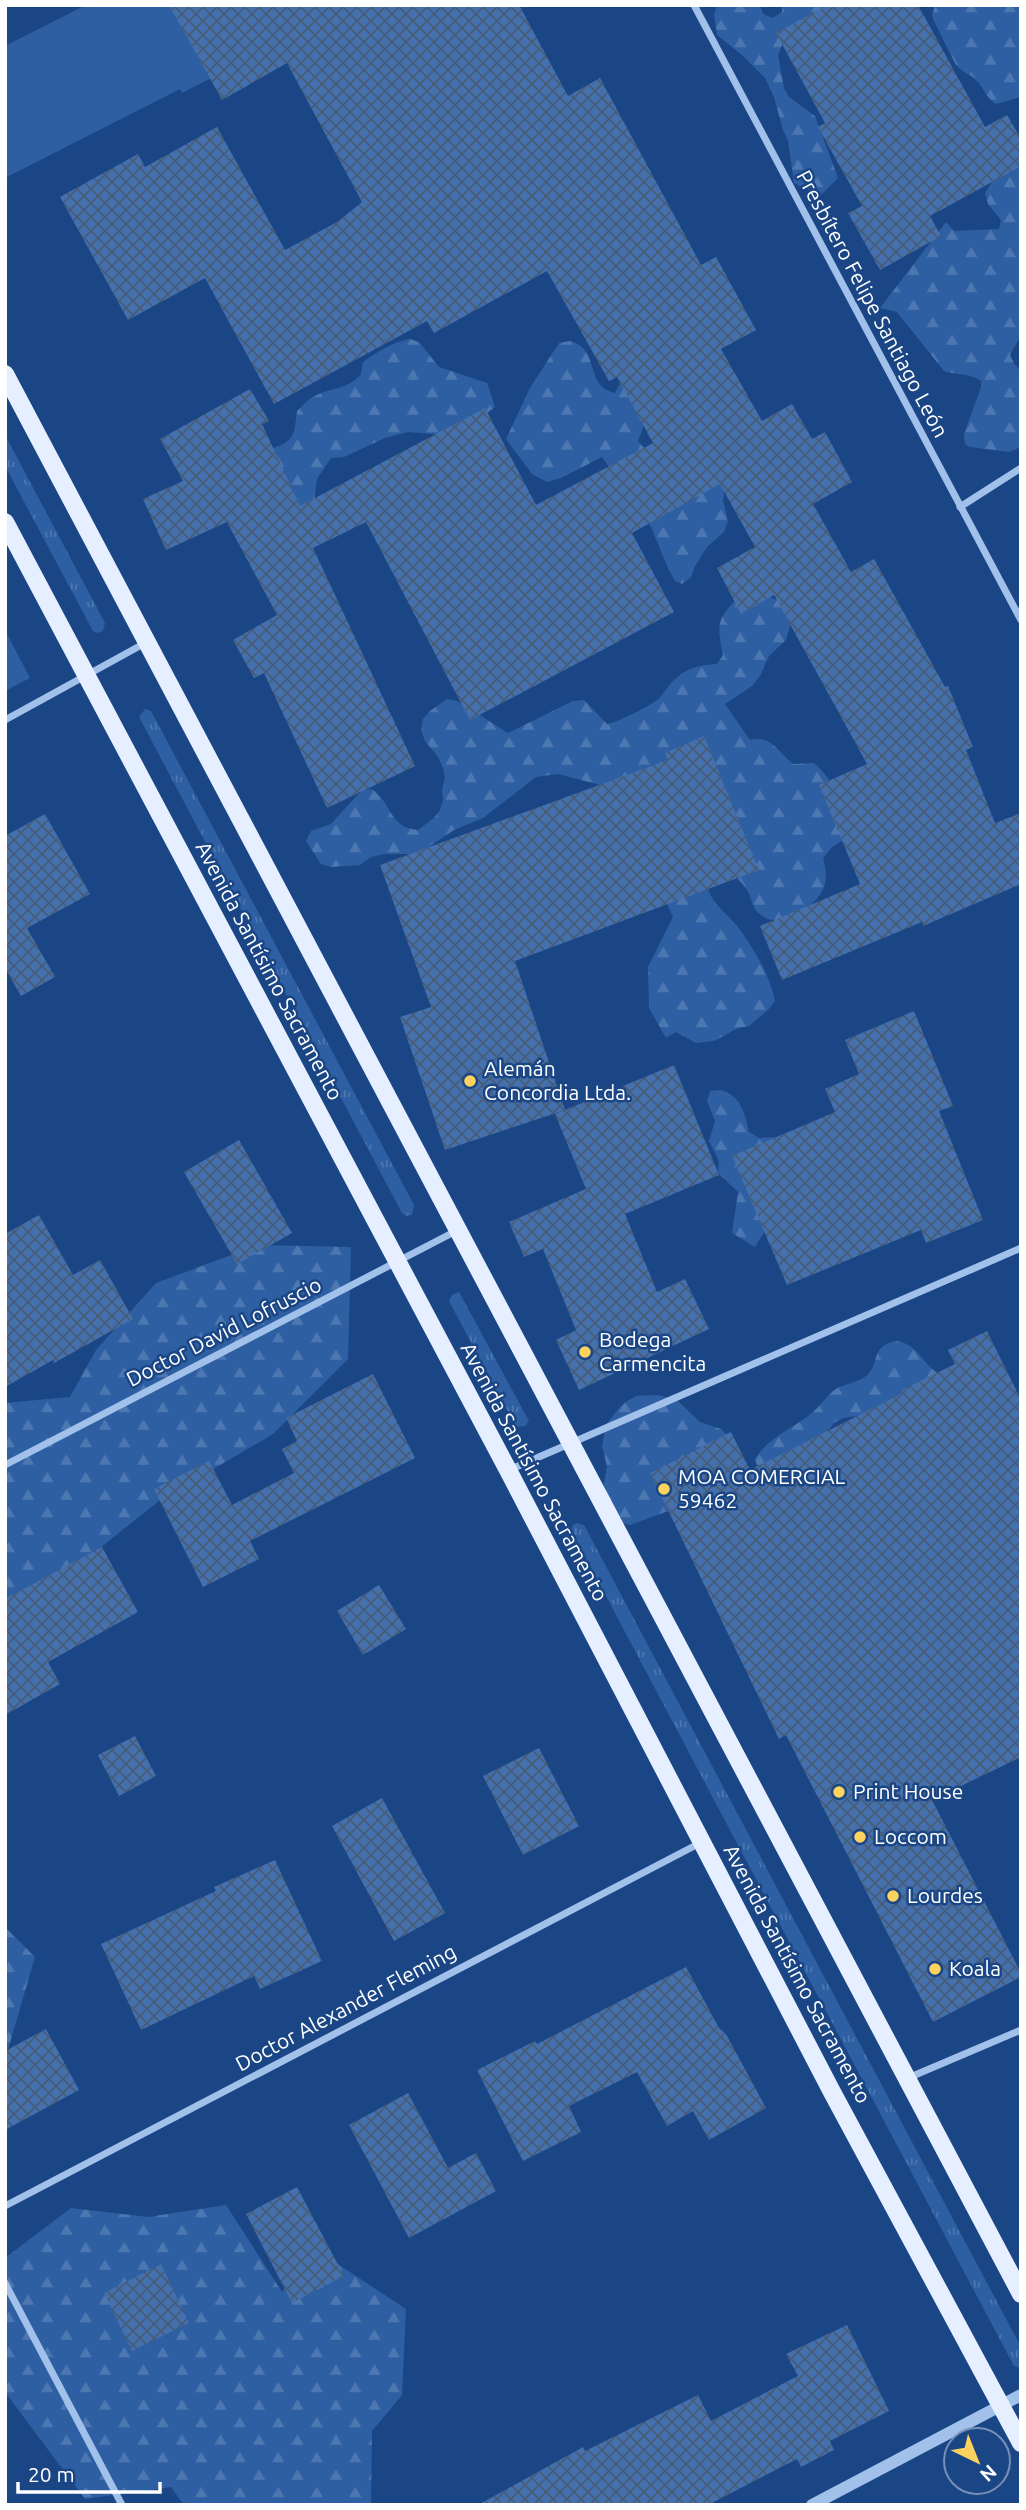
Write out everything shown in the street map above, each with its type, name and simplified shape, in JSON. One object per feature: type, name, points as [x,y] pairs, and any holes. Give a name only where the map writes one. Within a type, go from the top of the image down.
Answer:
[{"type":"main road","points":[[5,374],[1021,2294]]},
{"type":"main road","name":"Avenida Santísimo Sacramento","points":[[5,523],[508,1470],[832,2092],[1021,2443]]},
{"type":"street","name":"Presbítero Felipe Santiago León","points":[[694,5],[1021,620]]},
{"type":"street","points":[[960,507],[1021,468]]},
{"type":"street","points":[[5,720],[148,642]]},
{"type":"street","name":"Doctor David Lofruscio","points":[[5,1465],[458,1230]]},
{"type":"street","points":[[508,1470],[1021,1248]]},
{"type":"street","name":"Doctor Alexander Fleming","points":[[5,2206],[703,1842]]},
{"type":"street","points":[[907,2078],[1021,2030]]},
{"type":"street","points":[[5,2283],[122,2505]]},
{"type":"street","points":[[812,2505],[1021,2395]]},
{"type":"green space","points":[[86,5],[354,5],[182,93],[180,89],[5,178],[5,46]]},
{"type":"green space","points":[[717,5],[760,5],[763,14],[773,18],[782,12],[782,5],[824,5],[824,8],[782,45],[778,55],[784,88],[789,97],[815,116],[838,178],[820,196],[794,183],[788,140],[774,97],[765,78],[717,35],[714,15]]},
{"type":"green space","points":[[935,5],[1021,5],[1021,97],[996,104],[975,79],[957,66],[932,16]]},
{"type":"green space","points":[[1021,136],[1021,324],[1020,337],[1010,355],[1021,371],[1021,447],[1009,452],[965,444],[964,434],[981,381],[944,371],[897,312],[880,308],[946,222],[954,231],[999,229],[1001,220],[988,204],[985,193]]},
{"type":"green space","points":[[410,339],[419,342],[439,367],[487,383],[495,407],[471,425],[446,435],[408,432],[385,438],[344,457],[331,458],[317,479],[314,502],[298,517],[268,450],[288,441],[295,427],[297,411],[310,399],[350,383],[361,374],[363,362],[391,345]]},
{"type":"green space","points":[[570,341],[586,352],[599,383],[615,393],[620,384],[617,373],[646,420],[638,441],[645,449],[729,458],[723,500],[728,521],[724,532],[707,547],[691,577],[682,584],[675,581],[651,527],[602,457],[561,478],[547,482],[532,474],[506,439],[530,388],[559,343]]},
{"type":"green space","points":[[5,435],[105,623],[103,631],[93,631],[5,466]]},
{"type":"green space","points":[[770,597],[779,601],[792,619],[786,640],[769,656],[752,686],[725,704],[750,740],[769,742],[793,764],[814,763],[822,770],[837,796],[850,835],[831,848],[823,858],[826,877],[817,899],[803,910],[781,919],[771,920],[760,914],[735,876],[707,881],[714,901],[737,926],[755,952],[773,991],[775,1001],[749,1026],[738,1028],[714,1041],[696,1043],[676,1032],[666,1038],[649,1008],[648,967],[673,917],[616,789],[558,774],[536,777],[483,818],[454,830],[424,850],[410,854],[371,857],[360,865],[331,867],[321,864],[306,841],[311,831],[331,824],[362,790],[372,789],[384,801],[396,820],[408,828],[418,830],[434,818],[440,810],[445,778],[438,757],[425,741],[421,730],[423,719],[447,699],[457,701],[508,733],[573,701],[584,700],[607,724],[611,723],[653,703],[684,673],[696,667],[717,664],[723,655],[719,630],[726,612],[738,598]]},
{"type":"green space","points":[[5,630],[30,678],[5,691]]},
{"type":"green space","points":[[145,709],[151,711],[414,1205],[412,1215],[406,1216],[402,1213],[139,717]]},
{"type":"green space","points":[[721,1090],[738,1101],[749,1132],[759,1138],[780,1137],[773,1218],[755,1247],[732,1233],[738,1192],[718,1173],[719,1161],[709,1141],[715,1121],[707,1101],[710,1091]]},
{"type":"green space","points":[[258,1245],[351,1247],[348,1359],[273,1434],[159,1501],[47,1590],[5,1598],[5,1403],[70,1397],[96,1350],[156,1283]]},
{"type":"green space","points":[[459,1292],[529,1421],[525,1426],[516,1427],[449,1301],[452,1295]]},
{"type":"green space","points":[[897,1341],[915,1350],[938,1373],[866,1415],[843,1418],[834,1423],[827,1432],[758,1469],[755,1459],[760,1451],[817,1409],[830,1393],[869,1374],[882,1347]]},
{"type":"green space","points":[[657,1395],[677,1400],[700,1422],[721,1429],[728,1436],[671,1510],[630,1525],[619,1522],[603,1488],[607,1467],[602,1446],[606,1425],[627,1401],[636,1396]]},
{"type":"green space","points":[[577,1523],[584,1525],[1021,2347],[1020,2368],[1014,2366],[571,1530]]},
{"type":"green space","points":[[5,1927],[35,1957],[5,2060]]},
{"type":"green space","points":[[226,2205],[282,2292],[318,2251],[406,2309],[402,2395],[372,2431],[371,2505],[184,2505],[171,2487],[85,2499],[5,2392],[5,2258],[71,2208],[148,2217]]},
{"type":"building","points":[[169,5],[519,5],[568,96],[600,78],[701,265],[716,257],[756,330],[721,349],[762,421],[792,404],[812,439],[825,432],[852,482],[813,504],[851,572],[874,559],[945,687],[948,686],[973,747],[966,750],[995,823],[1021,813],[1021,884],[923,926],[922,922],[782,980],[760,926],[860,884],[819,785],[867,764],[774,595],[741,614],[717,568],[755,547],[720,484],[632,533],[674,612],[470,720],[366,522],[313,548],[415,766],[327,808],[264,673],[254,678],[233,640],[277,615],[227,522],[166,550],[143,499],[183,481],[160,439],[250,389],[269,421],[262,424],[300,506],[485,408],[536,505],[653,443],[617,377],[609,381],[547,271],[434,333],[427,321],[274,404],[205,278],[128,320],[60,197],[138,154],[145,167],[217,127],[285,250],[337,222],[362,202],[287,63],[222,100]]},
{"type":"building","points":[[828,5],[918,5],[985,127],[1007,115],[1021,139],[1021,166],[930,216],[941,236],[880,270],[848,213],[862,206],[818,127],[825,123],[776,33]]},
{"type":"building","points":[[704,736],[759,870],[515,961],[565,1110],[445,1150],[400,1017],[431,1007],[380,865],[668,760],[665,753]]},
{"type":"building","points":[[45,814],[90,894],[27,928],[55,977],[21,996],[5,968],[5,836]]},
{"type":"building","points":[[914,1011],[953,1106],[939,1111],[983,1220],[926,1243],[921,1230],[787,1285],[732,1156],[835,1112],[825,1089],[859,1074],[845,1040]]},
{"type":"building","points":[[674,1065],[719,1175],[625,1214],[657,1292],[685,1279],[709,1329],[579,1390],[556,1340],[576,1330],[543,1249],[524,1257],[509,1222],[586,1189],[555,1114]]},
{"type":"building","points":[[239,1140],[292,1233],[237,1264],[184,1172]]},
{"type":"building","points":[[39,1215],[73,1275],[100,1260],[133,1319],[5,1387],[5,1234]]},
{"type":"building","points":[[987,1331],[1021,1400],[1021,1757],[932,1800],[1021,1977],[933,2022],[786,1735],[779,1739],[650,1473],[731,1432],[750,1470],[955,1364],[948,1350]]},
{"type":"building","points":[[373,1374],[415,1458],[250,1541],[259,1559],[203,1587],[154,1489],[209,1461],[232,1505],[294,1473],[282,1449],[297,1441],[286,1418]]},
{"type":"building","points":[[102,1547],[138,1612],[48,1662],[60,1684],[5,1715],[5,1599]]},
{"type":"building","points":[[379,1585],[406,1629],[363,1655],[337,1611]]},
{"type":"building","points":[[135,1736],[156,1776],[119,1796],[98,1755]]},
{"type":"building","points":[[539,1748],[579,1826],[523,1855],[483,1776]]},
{"type":"building","points":[[382,1798],[445,1913],[394,1941],[332,1826]]},
{"type":"building","points":[[275,1860],[322,1961],[260,1989],[254,1976],[141,2030],[101,1944],[216,1891],[214,1887]]},
{"type":"building","points":[[686,1967],[766,2108],[709,2140],[693,2111],[667,2126],[637,2072],[569,2106],[581,2132],[523,2161],[477,2070],[535,2041],[537,2044]]},
{"type":"building","points":[[46,2029],[79,2090],[5,2130],[5,2051]]},
{"type":"building","points":[[408,2093],[448,2168],[476,2153],[496,2191],[409,2238],[349,2125]]},
{"type":"building","points":[[297,2187],[344,2276],[292,2303],[246,2214]]},
{"type":"building","points":[[161,2264],[189,2323],[132,2351],[104,2293]]},
{"type":"building","points":[[847,2325],[889,2411],[830,2441],[834,2450],[801,2467],[797,2459],[708,2505],[478,2505],[583,2447],[585,2451],[698,2395],[711,2421],[798,2376],[786,2354]]},
{"type":"place","name":"Alemán Concordia Ltda.","points":[[470,1081]]},
{"type":"place","name":"Bodega Carmencita","points":[[585,1352]]},
{"type":"place","name":"MOA COMERCIAL 59462","points":[[664,1489]]},
{"type":"place","name":"Print House","points":[[839,1792]]},
{"type":"place","name":"Loccom","points":[[860,1837]]},
{"type":"place","name":"Lourdes","points":[[893,1896]]},
{"type":"place","name":"Koala","points":[[935,1969]]}]
